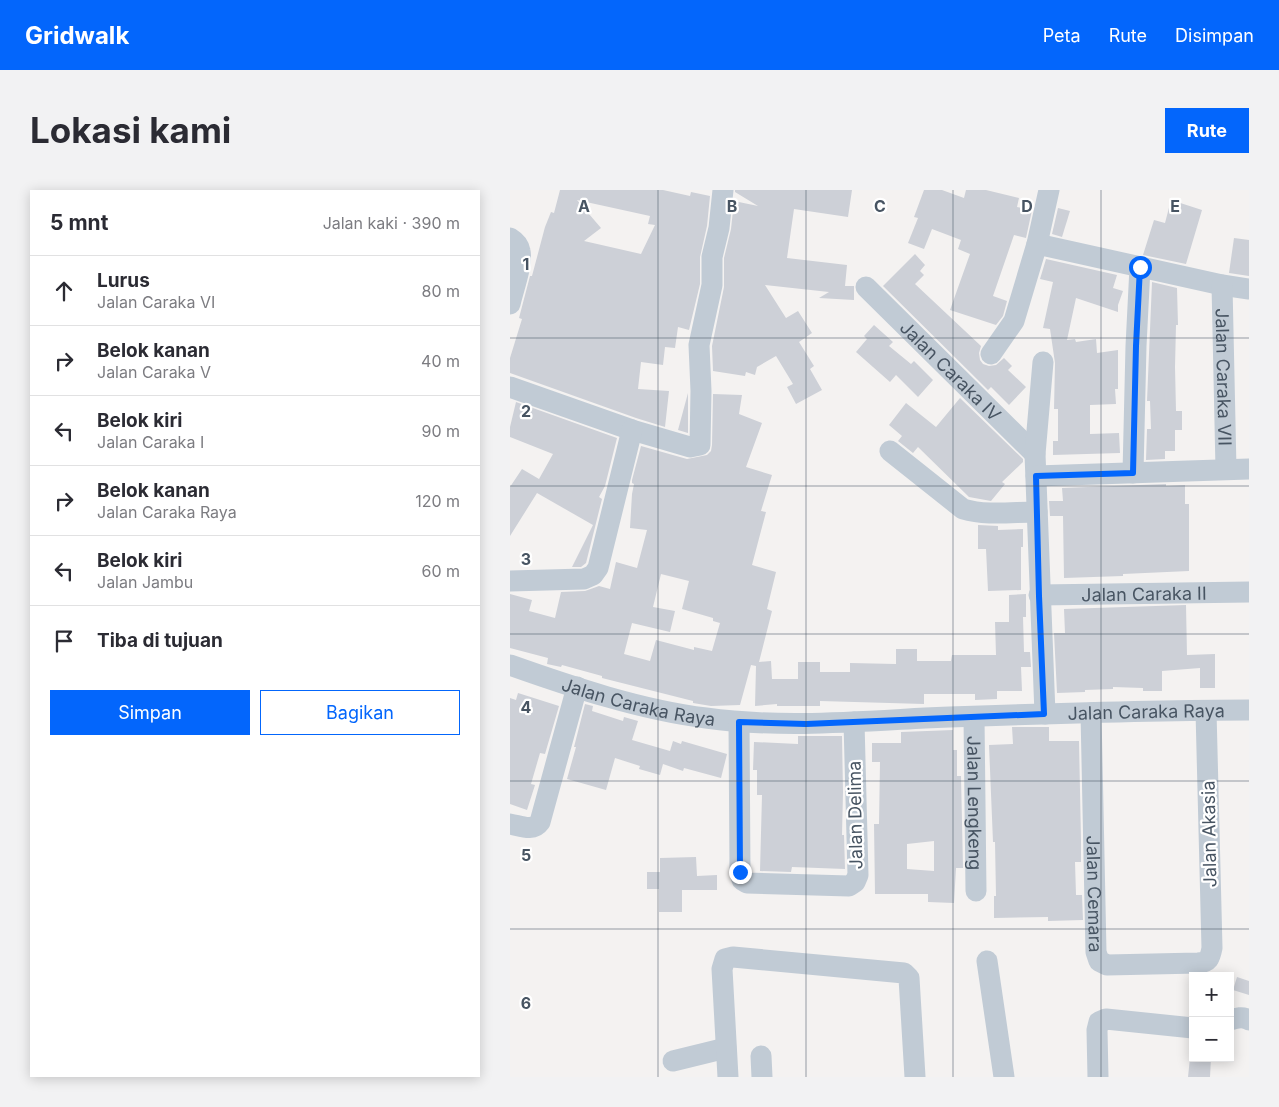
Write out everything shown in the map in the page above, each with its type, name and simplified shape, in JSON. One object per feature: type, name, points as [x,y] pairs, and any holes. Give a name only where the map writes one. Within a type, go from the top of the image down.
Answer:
[{"type":"street","points":[[510,387],[632,430],[690,447],[700,445],[699,345],[712,285],[712,257],[719,228],[723,190]]},
{"type":"street","points":[[991,354],[1014,321],[1037,244],[1044,192]]},
{"type":"street","points":[[510,238],[516,242],[520,249],[520,258],[510,304]]},
{"type":"street","points":[[1037,244],[1222,285],[1249,289]]},
{"type":"street","points":[[1133,473],[1140,267]]},
{"type":"street","name":"Jalan Caraka VII","points":[[1222,285],[1226,470]]},
{"type":"street","name":"Jalan Caraka IV","points":[[866,287],[1035,454]]},
{"type":"street","points":[[1043,362],[1035,454],[1044,714]]},
{"type":"street","points":[[510,581],[560,578],[584,579],[593,574],[598,568],[632,430]]},
{"type":"street","points":[[890,452],[963,509],[988,513],[1037,512]]},
{"type":"street","points":[[1036,476],[1249,469]]},
{"type":"street","name":"Jalan Caraka II","points":[[1039,596],[1249,592]]},
{"type":"street","name":"Jalan Caraka Raya","points":[[510,665],[644,706],[705,718],[739,722],[806,724],[1044,714],[1249,710]]},
{"type":"street","points":[[510,824],[531,828],[537,826],[540,822],[577,687]]},
{"type":"street","name":"Jalan Akasia","points":[[1206,711],[1212,948],[1210,957]]},
{"type":"street","name":"Jalan Cemara","points":[[1091,713],[1096,952],[1099,961],[1107,965],[1198,963],[1206,962],[1210,957]]},
{"type":"street","name":"Jalan Lengkeng","points":[[974,717],[976,890]]},
{"type":"street","name":"Jalan Delima","points":[[739,722],[740,872],[742,880],[747,883],[849,886],[855,882],[858,875],[854,722]]},
{"type":"street","points":[[728,1077],[722,968],[725,959],[733,957],[904,973],[909,978],[915,1077]]},
{"type":"street","points":[[987,961],[1004,1077]]},
{"type":"street","points":[[1234,1019],[1246,1018],[1249,1020]]},
{"type":"street","points":[[1098,1077],[1097,1030],[1099,1022],[1106,1020],[1189,1028]]},
{"type":"street","points":[[673,1061],[726,1048]]},
{"type":"building","points":[[560,190],[663,190],[690,196],[691,192],[710,196],[707,226],[700,257],[700,284],[689,330],[678,327],[675,348],[665,347],[663,365],[641,362],[638,389],[669,391],[665,427],[510,373],[510,358],[522,319],[519,318],[530,276],[532,276],[545,227],[551,212],[554,213]],"holes":[[[577,200],[650,216],[648,224],[655,225],[641,254],[584,241],[601,228]]]},
{"type":"building","points":[[735,190],[852,190],[848,217],[794,209],[787,258],[847,265],[845,286],[854,286],[854,300],[819,298],[829,292],[765,285],[786,318],[798,311],[812,333],[799,342],[814,366],[810,369],[822,390],[796,404],[787,387],[793,384],[776,356],[757,367],[755,375],[746,372],[745,376],[713,371],[712,346],[724,287],[724,258],[731,229],[734,201],[758,206],[735,192]]},
{"type":"building","points":[[924,190],[942,190],[964,198],[966,190],[986,190],[1019,198],[1017,207],[1032,210],[1026,238],[1014,235],[993,296],[1007,301],[1003,316],[996,325],[950,310],[970,254],[958,249],[961,240],[932,229],[924,249],[908,243],[918,218],[914,217]]},
{"type":"building","points":[[1171,200],[1202,210],[1186,264],[1143,255],[1154,220],[1165,223]]},
{"type":"building","points":[[1058,208],[1070,211],[1062,237],[1052,234]]},
{"type":"building","points":[[1234,238],[1249,240],[1249,276],[1229,273]]},
{"type":"building","points":[[915,254],[925,265],[920,271],[924,275],[915,284],[981,346],[979,353],[983,364],[989,366],[996,365],[1004,358],[1012,366],[1008,370],[1026,387],[1009,405],[991,387],[988,390],[883,286]]},
{"type":"building","points":[[1046,259],[1117,275],[1113,288],[1123,291],[1118,305],[1118,312],[1076,298],[1067,340],[1075,339],[1076,342],[1096,339],[1097,353],[1118,350],[1118,389],[1115,389],[1116,404],[1090,405],[1090,434],[1119,433],[1120,453],[1053,455],[1053,441],[1058,441],[1058,409],[1054,409],[1055,363],[1050,329],[1043,328],[1053,282],[1040,279]]},
{"type":"building","points":[[1152,282],[1177,288],[1176,411],[1182,411],[1182,430],[1175,430],[1175,451],[1165,451],[1165,459],[1146,460],[1147,429],[1151,429],[1150,401],[1147,401]]},
{"type":"building","points":[[874,325],[893,342],[889,346],[911,364],[914,361],[933,380],[918,397],[896,375],[890,382],[856,352],[867,339],[864,336]]},
{"type":"building","points":[[688,393],[688,433],[678,430]]},
{"type":"building","points":[[713,394],[742,395],[739,414],[762,423],[746,467],[772,475],[761,511],[766,512],[752,565],[776,572],[767,609],[772,611],[759,662],[771,661],[772,679],[798,679],[798,662],[820,662],[820,672],[850,672],[850,663],[896,664],[896,649],[917,649],[917,661],[951,661],[952,655],[996,655],[995,622],[1009,622],[1009,595],[1026,594],[1026,617],[1023,617],[1024,652],[1030,652],[1031,667],[1021,667],[1022,691],[997,691],[997,699],[975,700],[975,694],[924,694],[924,704],[820,701],[820,706],[777,706],[777,704],[755,706],[756,666],[751,665],[740,705],[711,706],[693,703],[693,701],[602,678],[602,676],[562,665],[561,667],[547,664],[548,658],[510,648],[510,594],[532,600],[529,611],[555,618],[561,592],[585,591],[599,586],[610,589],[616,562],[637,568],[647,530],[630,528],[634,484],[632,480],[641,446],[687,459],[707,455],[711,451]],"holes":[[[661,574],[689,581],[682,609],[713,618],[713,621],[720,623],[712,651],[694,647],[694,650],[656,640],[650,661],[624,654],[632,623],[670,632],[675,611],[653,607]]]},
{"type":"building","points":[[960,398],[1023,459],[1023,462],[1002,482],[1005,484],[991,501],[969,497],[918,447],[913,453],[898,441],[902,436],[889,425],[906,403],[936,427]]},
{"type":"building","points":[[516,402],[617,438],[605,486],[599,497],[602,499],[586,563],[581,567],[572,567],[593,525],[537,493],[510,536],[510,487],[522,469],[539,479],[553,454],[510,437],[510,427]]},
{"type":"building","points":[[1166,484],[1166,486],[1185,485],[1185,504],[1189,504],[1189,571],[1064,578],[1063,516],[1050,516],[1049,501],[1063,501],[1062,488]]},
{"type":"building","points":[[978,525],[998,526],[998,530],[1023,529],[1021,590],[988,591],[986,549],[978,549]]},
{"type":"building","points":[[1186,605],[1187,655],[1215,654],[1215,688],[1200,688],[1200,668],[1162,671],[1162,691],[1143,691],[1143,688],[1113,687],[1113,689],[1085,690],[1085,692],[1057,693],[1054,633],[1065,633],[1064,609]]},
{"type":"building","points":[[518,693],[559,706],[545,754],[540,753],[531,784],[535,785],[527,810],[510,804],[510,698],[516,700]]},
{"type":"building","points":[[585,704],[593,706],[592,711],[623,721],[624,717],[638,721],[632,740],[670,751],[673,741],[681,744],[682,741],[727,754],[721,778],[684,768],[683,771],[663,764],[660,775],[639,769],[640,766],[615,758],[606,790],[567,779]]},
{"type":"building","points":[[1012,727],[1049,727],[1049,741],[1079,741],[1081,862],[1075,862],[1076,895],[1082,895],[1083,920],[1048,921],[1048,917],[994,918],[994,896],[996,896],[995,842],[993,842],[989,745],[1013,744]]},
{"type":"building","points":[[953,730],[953,750],[957,750],[957,776],[961,776],[963,868],[956,868],[954,903],[928,902],[928,894],[875,894],[874,824],[879,824],[880,762],[872,762],[872,743],[901,743],[901,732]],"holes":[[[934,841],[934,871],[907,869],[907,844]]]},
{"type":"building","points":[[798,736],[842,736],[842,835],[844,835],[845,869],[792,867],[791,872],[760,871],[762,795],[757,795],[757,770],[753,770],[754,742],[798,744]]},
{"type":"building","points":[[696,857],[697,876],[717,875],[717,890],[682,890],[682,912],[659,912],[659,889],[647,889],[647,872],[660,872],[660,858]]},
{"type":"building","points":[[1237,977],[1249,981],[1249,995],[1234,990]]},
{"type":"building","points":[[1190,1062],[1211,1062],[1210,1077],[1188,1077]]},
{"type":"route","points":[[740,872],[739,722],[806,724],[1044,714],[1036,476],[1133,473],[1140,267]]}]
